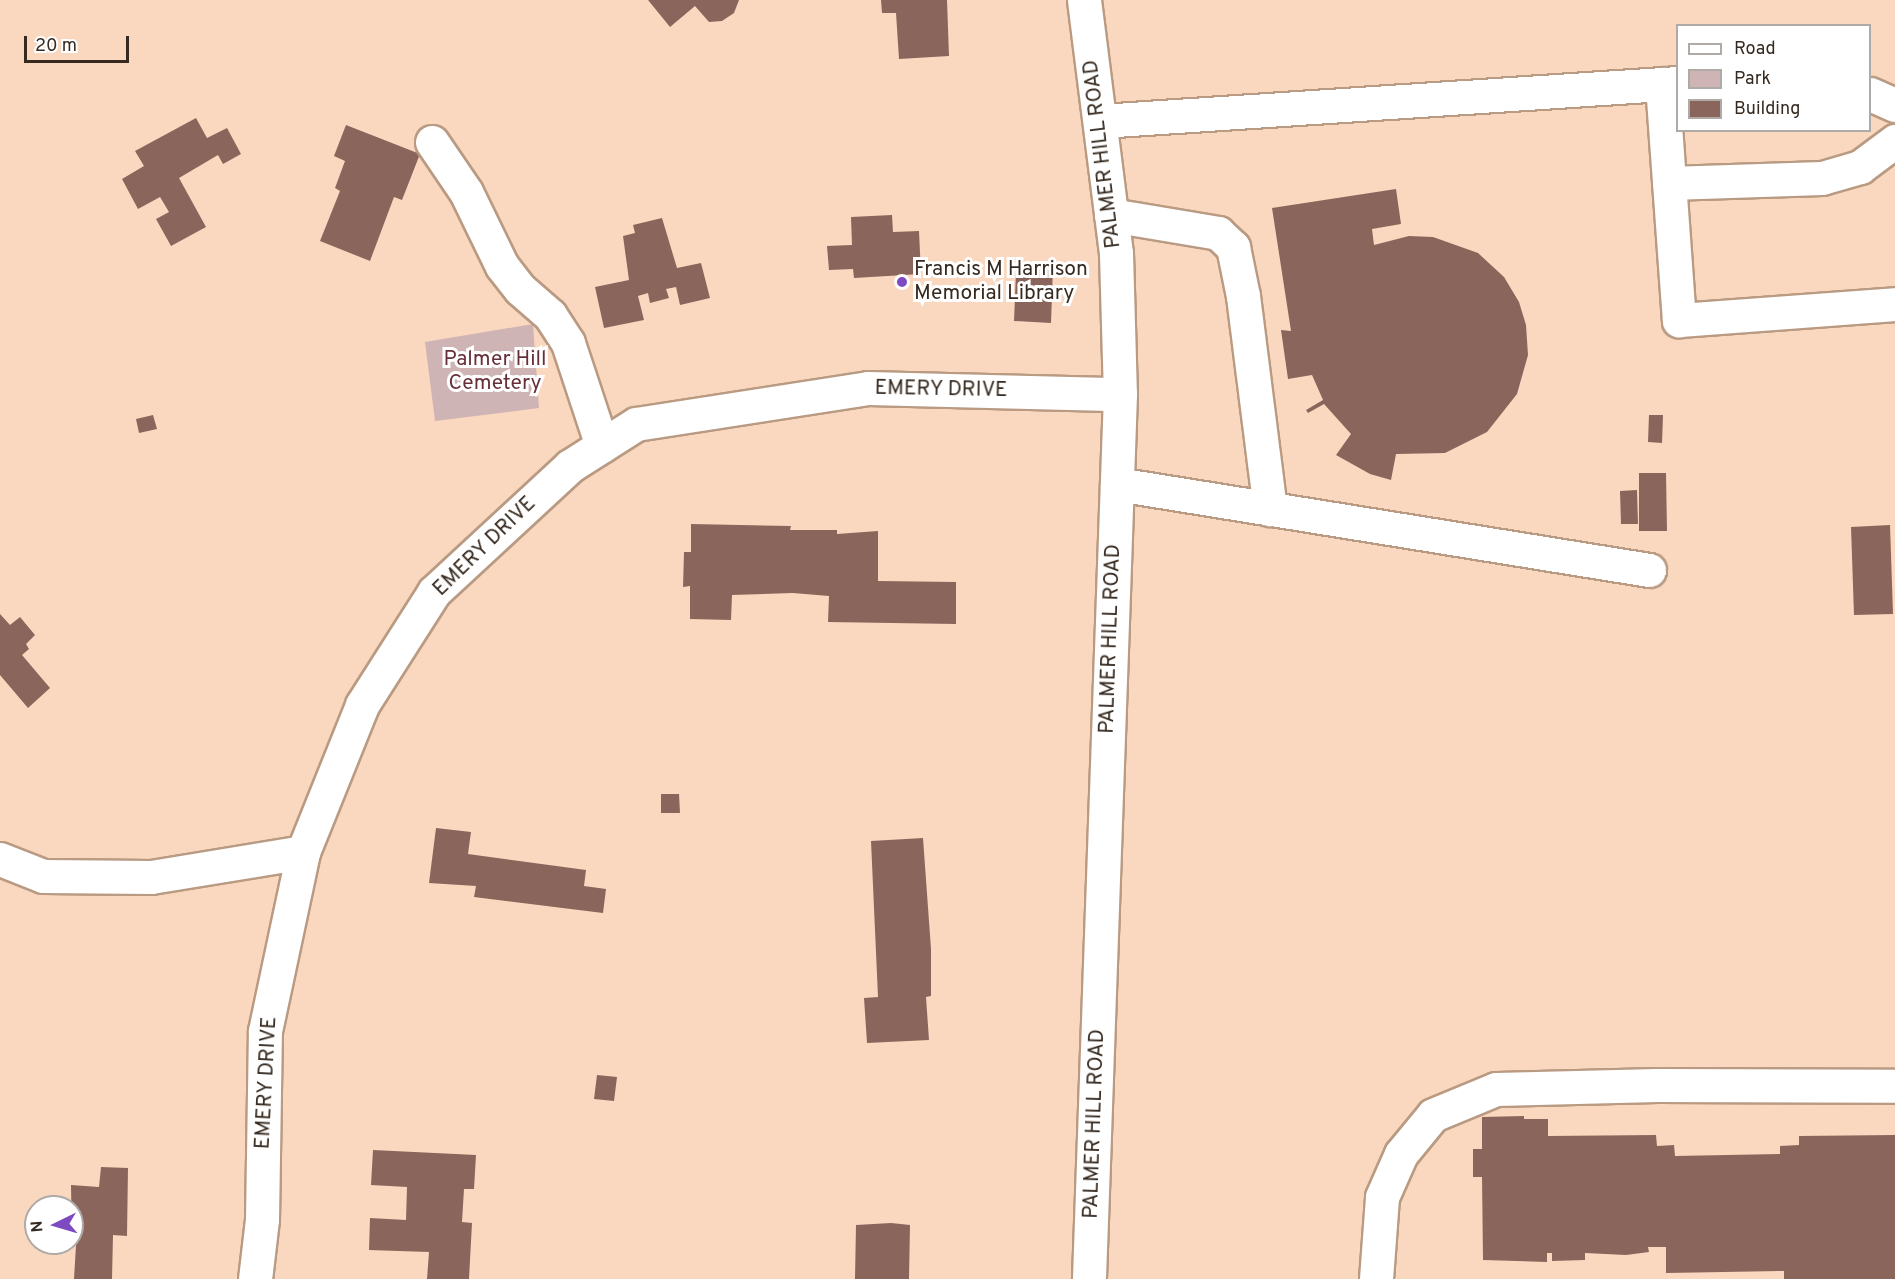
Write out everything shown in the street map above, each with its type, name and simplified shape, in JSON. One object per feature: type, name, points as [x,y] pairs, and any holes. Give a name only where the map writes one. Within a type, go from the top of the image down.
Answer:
[{"type":"street","name":"PALMER HILL ROAD","points":[[1084,0],[1111,215],[1120,394],[1089,1279]]},
{"type":"street","points":[[1100,122],[1670,84],[1669,183],[1679,320],[1895,304]]},
{"type":"street","points":[[1871,95],[1895,105]]},
{"type":"street","points":[[1669,183],[1822,178],[1860,167],[1895,141]]},
{"type":"street","points":[[432,142],[466,192],[502,266],[520,289],[550,315],[568,343],[602,446]]},
{"type":"street","points":[[1111,215],[1218,233],[1233,247],[1243,296],[1270,508]]},
{"type":"street","name":"EMERY DRIVE","points":[[255,1279],[262,1219],[265,1031],[303,852],[362,705],[434,592],[570,466],[636,424],[868,388],[1120,394]]},
{"type":"street","points":[[1117,484],[1649,570]]},
{"type":"street","points":[[0,859],[43,876],[151,877],[303,852]]},
{"type":"street","points":[[1376,1279],[1382,1197],[1401,1154],[1433,1115],[1496,1089],[1657,1085],[1895,1086]]},
{"type":"green space","name":"Palmer Hill Cemetery","points":[[533,324],[539,408],[435,421],[425,342]]},
{"type":"building","points":[[648,0],[739,0],[734,13],[722,21],[709,22],[695,6],[670,27]]},
{"type":"building","points":[[881,0],[947,0],[949,56],[899,59],[896,13],[882,13]]},
{"type":"building","points":[[196,118],[207,138],[227,128],[241,154],[223,164],[218,155],[179,178],[206,227],[171,246],[156,219],[169,212],[160,197],[138,209],[122,179],[144,166],[135,151]]},
{"type":"building","points":[[346,125],[420,154],[402,200],[394,197],[370,261],[320,241],[340,191],[335,188],[345,161],[334,156]]},
{"type":"building","points":[[1396,189],[1401,224],[1372,229],[1374,245],[1409,236],[1433,237],[1478,253],[1504,277],[1519,302],[1526,325],[1528,355],[1517,394],[1487,432],[1445,453],[1396,454],[1391,480],[1370,474],[1336,455],[1351,434],[1324,404],[1308,413],[1306,410],[1323,400],[1312,375],[1288,379],[1281,330],[1291,331],[1272,208]]},
{"type":"building","points":[[892,215],[893,232],[919,231],[921,274],[854,278],[853,269],[829,270],[827,246],[852,245],[851,217]]},
{"type":"building","points":[[662,218],[677,268],[701,263],[710,298],[680,305],[676,287],[666,289],[669,298],[650,303],[648,293],[638,296],[644,320],[604,328],[595,287],[629,280],[623,236],[635,233],[633,225]]},
{"type":"building","points":[[1032,267],[1053,267],[1051,323],[1014,321],[1016,272],[1032,273]]},
{"type":"building","points":[[153,415],[157,429],[139,433],[136,419]]},
{"type":"building","points":[[1649,415],[1663,415],[1662,443],[1648,442]]},
{"type":"building","points":[[1639,473],[1666,473],[1667,531],[1639,531]]},
{"type":"building","points":[[1637,490],[1638,524],[1621,524],[1620,491]]},
{"type":"building","points":[[691,524],[791,526],[790,530],[837,530],[837,534],[878,531],[878,581],[956,582],[956,624],[828,622],[829,596],[793,593],[732,595],[731,620],[690,619],[690,586],[683,587],[684,552],[691,552]]},
{"type":"building","points":[[1890,525],[1893,614],[1854,615],[1851,527]]},
{"type":"building","points":[[0,614],[10,625],[20,617],[35,635],[26,644],[29,649],[22,655],[50,688],[28,708],[0,675]]},
{"type":"building","points":[[661,794],[679,794],[680,813],[661,813]]},
{"type":"building","points":[[436,828],[471,832],[468,854],[586,870],[584,886],[606,889],[603,913],[474,897],[476,886],[429,883]]},
{"type":"building","points":[[923,838],[931,949],[931,996],[926,997],[929,1040],[867,1043],[864,998],[878,997],[871,841]]},
{"type":"building","points":[[597,1075],[617,1077],[614,1101],[594,1099]]},
{"type":"building","points":[[1524,1116],[1524,1119],[1548,1119],[1548,1136],[1656,1135],[1657,1146],[1674,1145],[1675,1156],[1780,1154],[1780,1146],[1799,1145],[1799,1136],[1895,1135],[1895,1279],[1784,1279],[1784,1271],[1666,1273],[1666,1247],[1648,1247],[1649,1252],[1626,1255],[1585,1253],[1585,1260],[1552,1261],[1552,1253],[1547,1253],[1547,1262],[1483,1260],[1482,1177],[1473,1177],[1473,1149],[1482,1149],[1482,1117]]},
{"type":"building","points":[[373,1150],[476,1155],[474,1189],[464,1189],[462,1222],[472,1223],[469,1279],[427,1279],[429,1252],[369,1250],[370,1218],[406,1220],[407,1187],[371,1185]]},
{"type":"building","points":[[101,1167],[128,1168],[127,1236],[113,1235],[112,1279],[74,1279],[75,1255],[84,1255],[84,1195],[71,1195],[71,1185],[99,1187]]},
{"type":"building","points":[[891,1223],[910,1225],[909,1279],[855,1279],[856,1225]]},
{"type":"place","name":"Francis M Harrison Memorial Library","points":[[902,282]]}]
